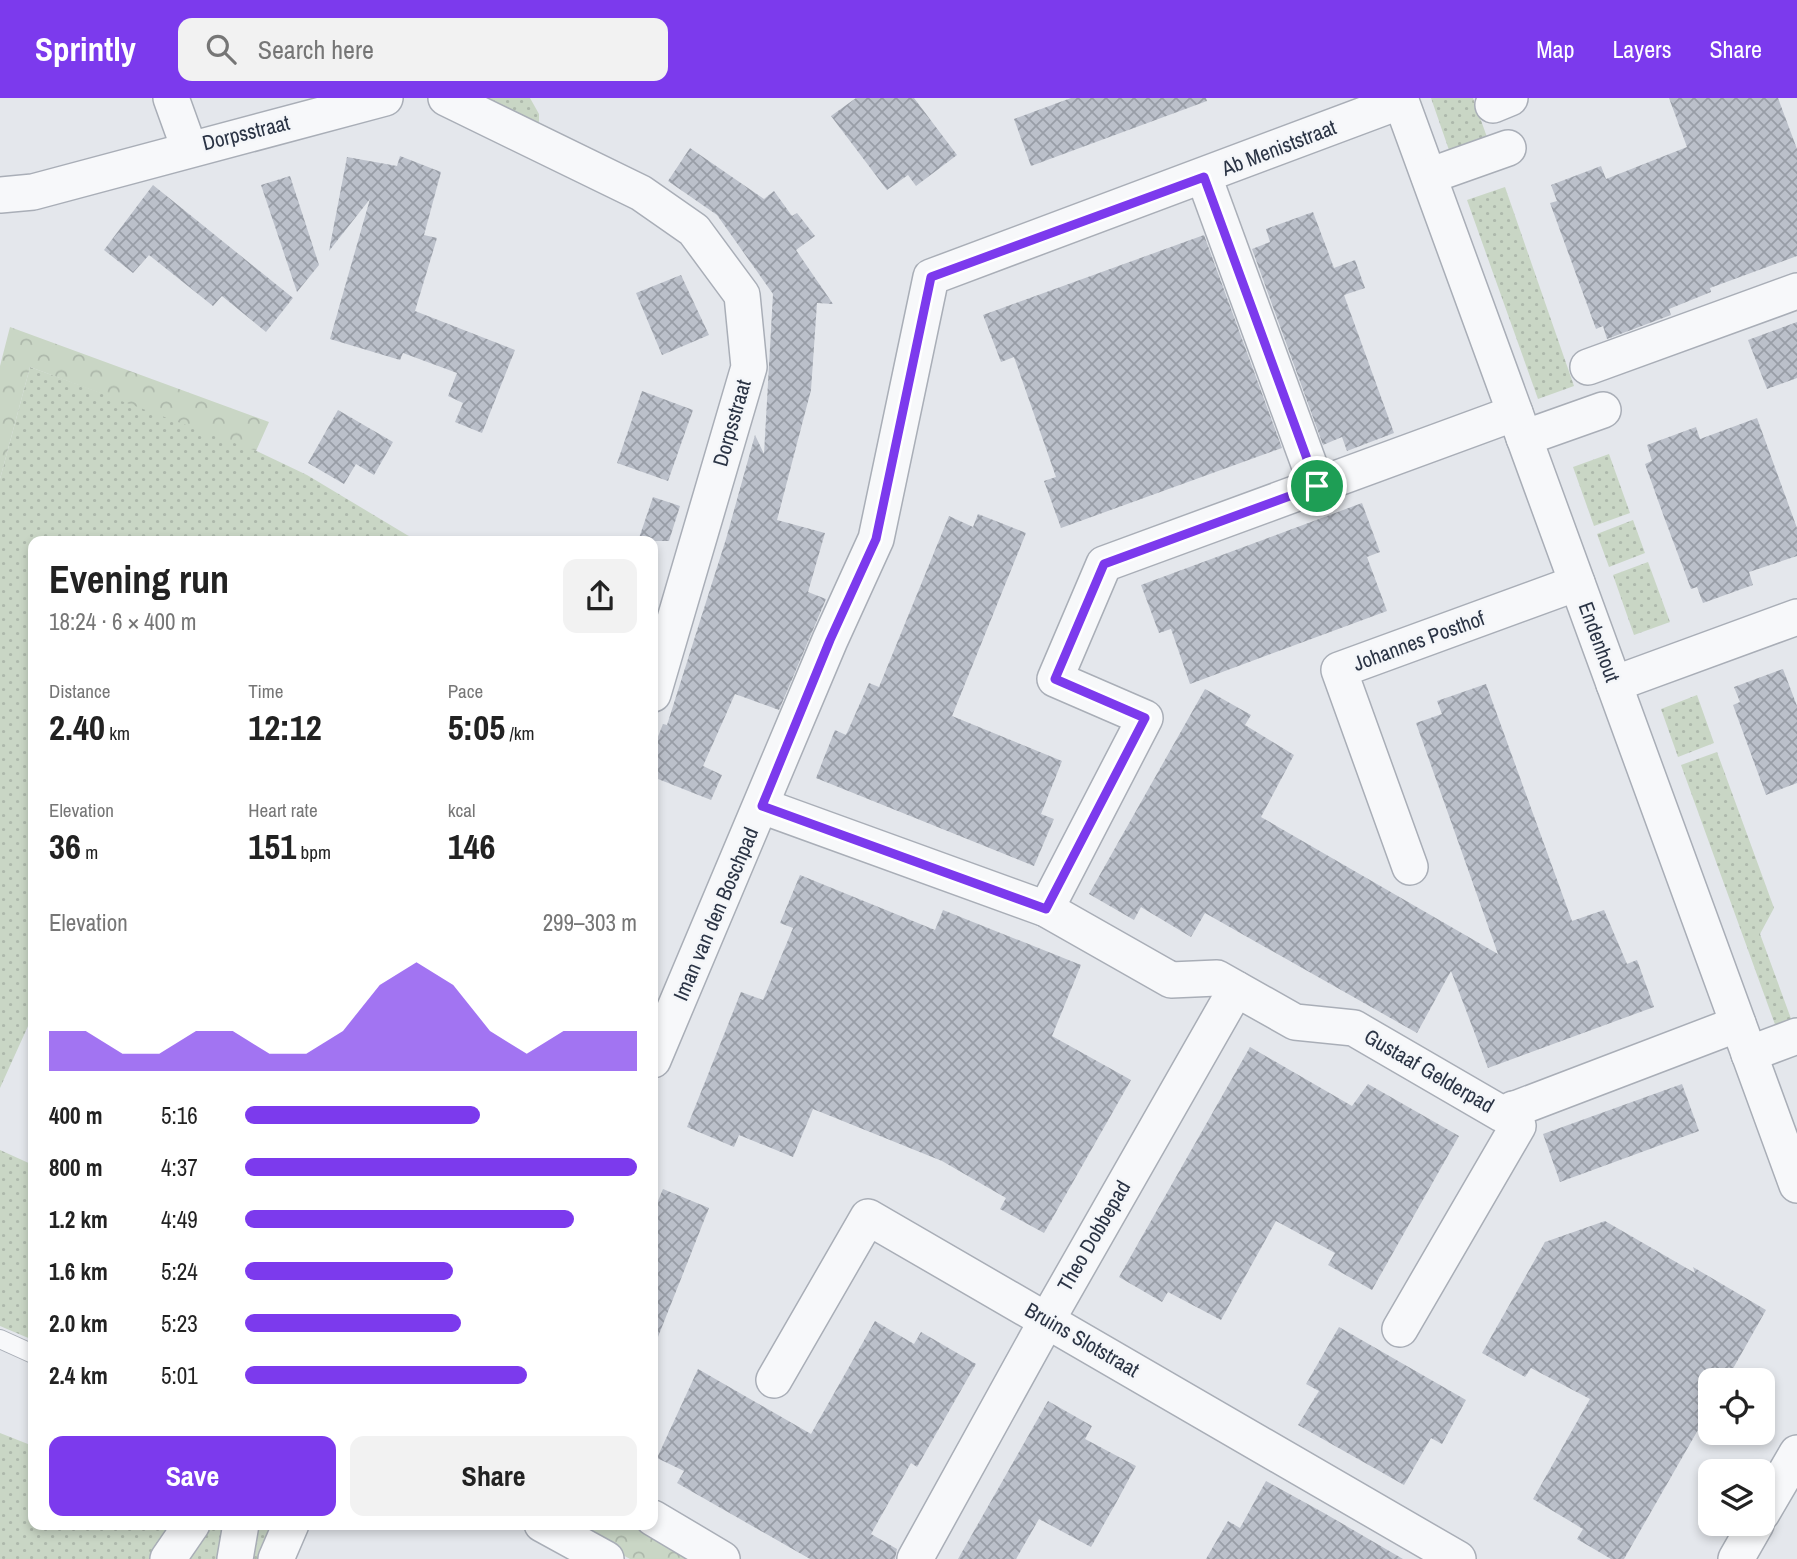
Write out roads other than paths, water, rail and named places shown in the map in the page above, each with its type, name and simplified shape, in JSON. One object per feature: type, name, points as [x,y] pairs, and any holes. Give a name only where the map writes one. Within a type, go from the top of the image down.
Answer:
[{"type":"street","points":[[171,98],[189,148]]},
{"type":"street","name":"Dorpsstraat","points":[[0,195],[33,192],[189,148],[385,98]]},
{"type":"street","name":"Dorpsstraat","points":[[446,98],[641,193],[694,230],[742,295],[749,367],[658,677]]},
{"type":"street","name":"Endenhout","points":[[1401,99],[1797,1185]]},
{"type":"street","name":"Ab Meniststraat","points":[[762,806],[830,640],[876,539],[931,277],[1204,177],[1401,99]]},
{"type":"street","points":[[1429,176],[1508,148]]},
{"type":"street","points":[[1204,177],[1317,486]]},
{"type":"street","points":[[1588,367],[1797,291]]},
{"type":"street","points":[[1046,909],[1145,718],[1055,679],[1104,564],[1317,486],[1520,426],[1603,410]]},
{"type":"street","name":"Johannes Posthof","points":[[1410,867],[1339,670],[1577,583]]},
{"type":"street","points":[[1614,684],[1797,617]]},
{"type":"street","name":"Gustaaf Gelderpad","points":[[762,806],[1046,909],[1171,980],[1217,978],[1295,1022],[1354,1028],[1502,1114],[1744,1039],[1797,1036]]},
{"type":"street","name":"Iman van den Boschpad","points":[[658,1048],[762,806]]},
{"type":"street","name":"Theo Dobbepad","points":[[915,1559],[1046,1320],[1236,989]]},
{"type":"street","name":"Gustaaf Gelderpad","points":[[1400,1329],[1518,1126],[1513,1109]]},
{"type":"street","name":"Bruins Slotstraat","points":[[774,1380],[868,1217],[1458,1559]]},
{"type":"street","points":[[1775,1491],[1797,1453]]},
{"type":"street","points":[[658,1521],[722,1559]]},
{"type":"street","points":[[168,1559],[188,1530]]},
{"type":"street","points":[[235,1559],[240,1530]]},
{"type":"street","points":[[276,1559],[288,1530]]},
{"type":"street","points":[[553,1530],[606,1559]]},
{"type":"street","points":[[1736,1559],[1749,1536]]},
{"type":"lane","points":[[0,1339],[28,1352]]}]
